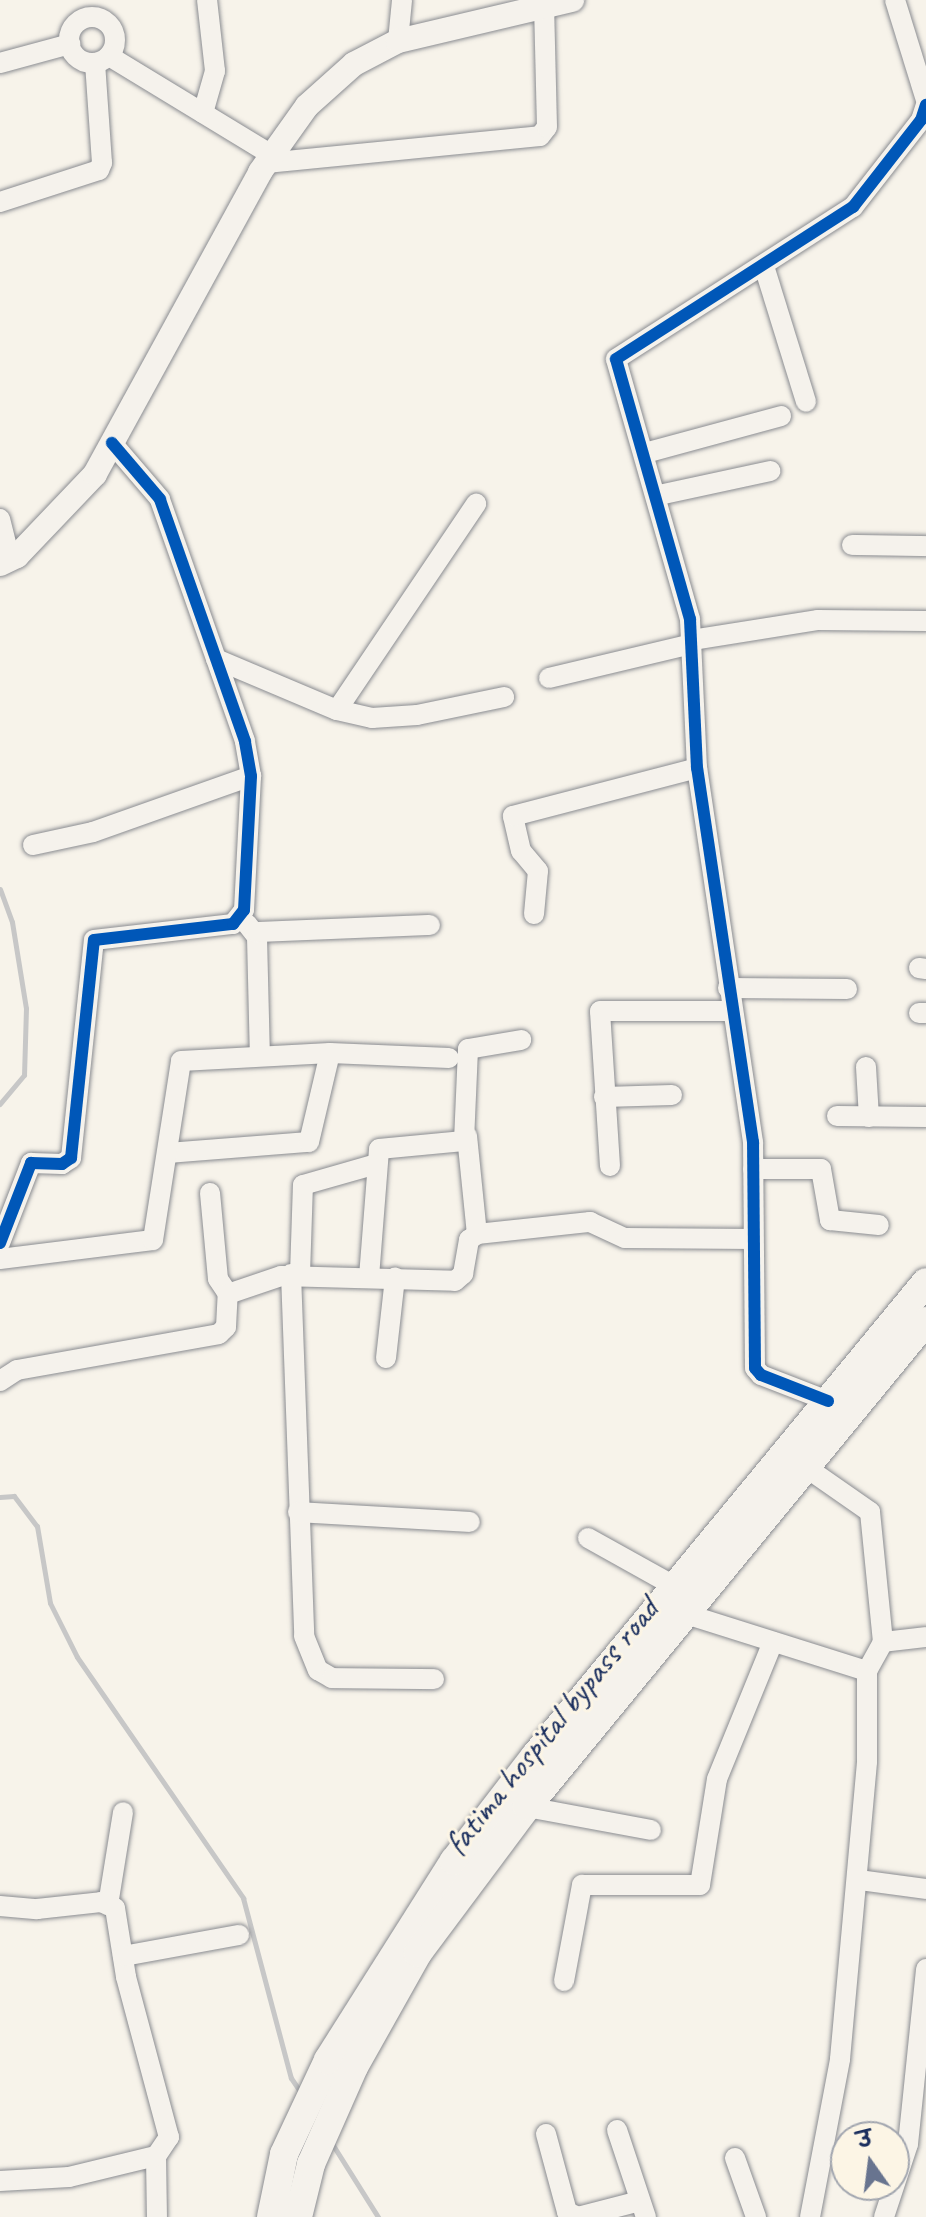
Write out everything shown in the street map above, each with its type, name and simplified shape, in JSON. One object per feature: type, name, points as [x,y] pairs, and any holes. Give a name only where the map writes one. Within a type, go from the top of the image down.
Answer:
[{"type":"highway","name":"fatima hospital bypass road","points":[[341,2063],[527,1807],[689,1615],[807,1468],[926,1282]]},
{"type":"highway","name":"fatima hospital bypass road","points":[[298,2217],[341,2063],[454,1861],[535,1756],[678,1588],[828,1401],[926,1321]]},
{"type":"highway","points":[[271,2217],[284,2154],[341,2063]]},
{"type":"main road","points":[[5,561],[95,474],[269,159],[307,106],[354,64],[398,41],[561,2]]},
{"type":"street","points":[[203,113],[215,71],[207,0]]},
{"type":"street","points":[[398,41],[402,0]]},
{"type":"street","points":[[828,1401],[756,1372],[750,1313],[753,1169],[697,768],[692,642],[659,495],[616,359],[853,207],[921,120],[926,96],[895,0]]},
{"type":"street","points":[[0,202],[99,170],[102,163],[102,60],[115,35],[108,23],[92,9],[78,23],[70,44],[76,56],[102,60],[203,113],[269,159],[540,136],[547,127],[561,2]]},
{"type":"street","points":[[0,63],[70,44]]},
{"type":"street","points":[[764,266],[806,402]]},
{"type":"street","points":[[645,453],[781,416]]},
{"type":"street","points":[[112,443],[160,499],[245,741],[251,776],[248,926],[260,1056]]},
{"type":"street","points":[[659,495],[770,471]]},
{"type":"street","points":[[337,710],[476,504]]},
{"type":"street","points":[[0,519],[5,561]]},
{"type":"street","points":[[852,545],[926,546]]},
{"type":"street","points":[[549,678],[692,642],[818,620],[926,621]]},
{"type":"street","points":[[216,659],[337,710],[389,718],[504,697]]},
{"type":"street","points":[[534,914],[538,871],[521,851],[513,816],[697,768]]},
{"type":"street","points":[[33,845],[93,832],[251,776]]},
{"type":"street","points":[[0,1243],[31,1163],[62,1164],[71,1158],[94,940],[248,926],[430,925]]},
{"type":"street","points":[[728,988],[847,989]]},
{"type":"street","points":[[610,1166],[600,1011],[731,1011]]},
{"type":"street","points":[[477,1234],[467,1136],[468,1049],[521,1040]]},
{"type":"street","points":[[168,1153],[309,1142],[330,1053]]},
{"type":"street","points":[[0,1259],[153,1240],[181,1061],[330,1053],[449,1058]]},
{"type":"street","points":[[866,1067],[869,1117]]},
{"type":"street","points":[[604,1097],[672,1095]]},
{"type":"street","points":[[837,1116],[926,1117]]},
{"type":"street","points":[[369,1277],[376,1164],[385,1146],[458,1144],[467,1136]]},
{"type":"street","points":[[376,1164],[303,1185],[296,1274],[300,1618],[318,1670],[344,1681],[434,1679]]},
{"type":"street","points":[[753,1169],[821,1169],[830,1220],[879,1225]]},
{"type":"street","points":[[0,1381],[17,1370],[219,1334],[226,1327],[228,1294],[218,1279],[210,1193]]},
{"type":"street","points":[[228,1294],[296,1274],[460,1279],[469,1240],[477,1234],[590,1222],[625,1238],[753,1239]]},
{"type":"street","points":[[386,1358],[395,1278]]},
{"type":"street","points":[[807,1468],[870,1512],[883,1642],[867,1671],[859,1880],[831,2120],[810,2217]]},
{"type":"street","points":[[298,1512],[470,1522]]},
{"type":"street","points":[[588,1538],[678,1588]]},
{"type":"street","points":[[689,1615],[867,1671]]},
{"type":"street","points":[[883,1642],[926,1637]]},
{"type":"street","points":[[564,1981],[582,1885],[700,1885],[717,1779],[773,1642]]},
{"type":"street","points":[[527,1807],[651,1830]]},
{"type":"street","points":[[108,1905],[123,1812]]},
{"type":"street","points":[[859,1880],[926,1889]]},
{"type":"street","points":[[0,1906],[108,1905],[115,1908],[123,1956],[169,2137],[156,2156],[157,2217]]},
{"type":"street","points":[[123,1956],[239,1935]]},
{"type":"street","points":[[884,2217],[908,2144],[926,1969]]},
{"type":"street","points":[[546,2134],[567,2212],[578,2217],[643,2209],[617,2130]]},
{"type":"street","points":[[0,2181],[69,2177],[156,2156]]},
{"type":"street","points":[[735,2158],[756,2217]]},
{"type":"waterway","points":[[0,889],[12,922],[26,1008],[24,1075],[0,1104]]},
{"type":"waterway","points":[[0,1497],[14,1496],[37,1526],[50,1603],[77,1657],[243,1898],[291,2078],[301,2093]]},
{"type":"waterway","points":[[331,2142],[378,2217]]},
{"type":"cycle path","points":[[828,1401],[761,1375],[755,1368],[753,1142],[697,768],[690,619],[616,359],[853,207],[921,120],[926,105]]},
{"type":"cycle path","points":[[0,1243],[31,1163],[62,1164],[71,1158],[94,940],[233,924],[244,910],[251,776],[245,741],[160,499],[112,443]]}]
